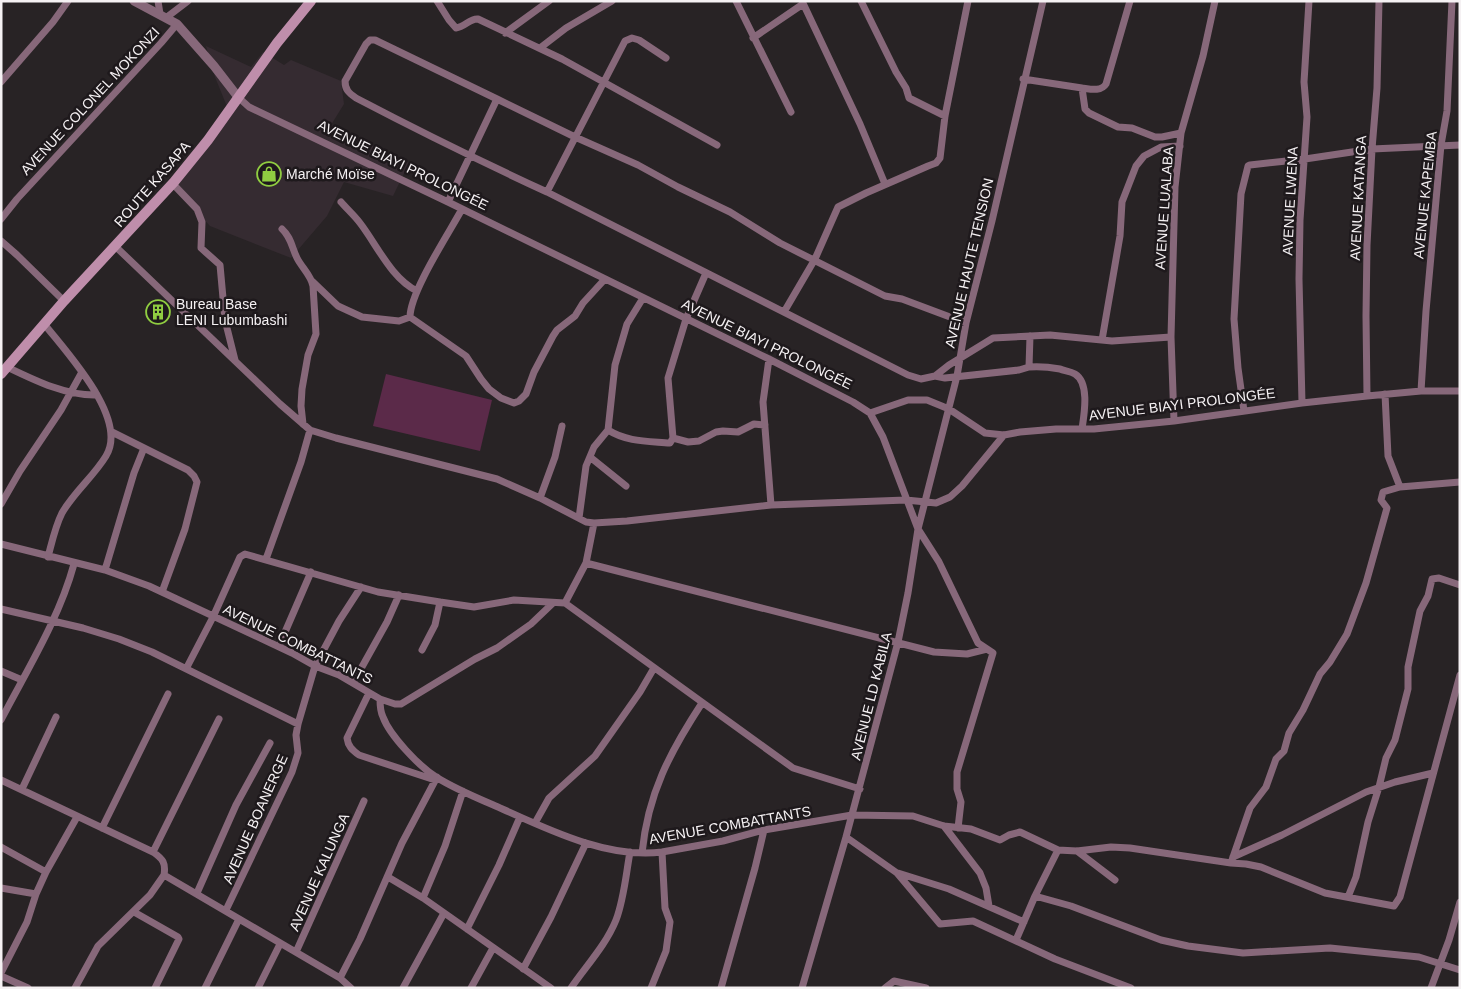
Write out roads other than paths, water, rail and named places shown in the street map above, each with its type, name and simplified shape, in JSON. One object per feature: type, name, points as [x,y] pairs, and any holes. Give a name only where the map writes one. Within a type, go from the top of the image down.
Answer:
[{"type":"main road","name":"ROUTE KASAPA","points":[[4,371],[64,302],[173,184],[208,140],[277,43],[311,1]]},
{"type":"street","points":[[1,82],[53,22],[68,1]]},
{"type":"street","name":"AVENUE BIAYI PROLONGÉE","points":[[134,1],[177,24],[214,66],[238,98],[250,107],[462,208],[769,359],[853,402],[870,413],[908,400],[927,400],[949,409],[985,433],[1004,435],[1020,432],[1174,421],[1302,402],[1386,394],[1460,391]]},
{"type":"street","points":[[158,1],[163,16],[188,1]]},
{"type":"street","points":[[437,1],[448,20],[456,28],[461,28],[476,18],[540,48],[717,145]]},
{"type":"street","points":[[505,33],[549,1]]},
{"type":"street","points":[[540,48],[566,28],[612,1]]},
{"type":"street","points":[[736,1],[791,112]]},
{"type":"street","points":[[861,1],[896,72],[906,88],[909,98],[945,116]]},
{"type":"street","points":[[866,10],[867,1]]},
{"type":"street","points":[[784,312],[815,260],[838,207],[928,166],[940,158],[945,116],[968,1]]},
{"type":"street","name":"AVENUE HAUTE TENSION","points":[[918,529],[957,376],[966,323],[992,221],[1043,1]]},
{"type":"street","points":[[1024,79],[1082,88],[1104,88],[1130,1]]},
{"type":"street","name":"AVENUE LUALABA","points":[[1174,421],[1171,337],[1175,188],[1181,132],[1203,56],[1215,1]]},
{"type":"street","name":"AVENUE LWENA","points":[[1302,402],[1299,278],[1300,220],[1307,117],[1304,88],[1309,1]]},
{"type":"street","name":"AVENUE KATANGA","points":[[1367,396],[1366,316],[1372,149],[1377,88],[1379,1]]},
{"type":"street","name":"AVENUE KAPEMBA","points":[[1421,392],[1426,312],[1446,110],[1452,1]]},
{"type":"street","points":[[753,38],[803,3],[860,124],[885,184]]},
{"type":"street","name":"AVENUE COLONEL MOKONZI","points":[[1,219],[17,199],[177,24]]},
{"type":"street","points":[[547,192],[603,82],[628,38],[639,40],[666,58]]},
{"type":"street","points":[[966,323],[902,299],[885,296],[780,242],[730,212],[678,187],[638,164],[575,137],[375,40],[370,40],[366,44],[345,81],[345,88],[348,93],[385,113],[547,192],[908,375],[921,378],[935,376],[945,378],[1043,366],[1076,374],[1081,379],[1085,393],[1082,429]]},
{"type":"street","points":[[1082,88],[1085,109],[1118,127],[1132,128],[1155,137],[1181,132]]},
{"type":"street","points":[[448,202],[497,99]]},
{"type":"street","points":[[1244,411],[1234,320],[1240,194],[1250,165],[1372,149],[1460,145]]},
{"type":"street","points":[[1102,340],[1120,236],[1122,202],[1136,166],[1144,156],[1161,147],[1180,146]]},
{"type":"street","points":[[173,184],[194,205],[202,222],[201,248],[220,266],[225,320],[235,362]]},
{"type":"street","points":[[341,202],[359,221],[398,278],[408,287],[417,291]]},
{"type":"street","points":[[410,317],[410,308],[417,291],[462,208]]},
{"type":"street","points":[[282,230],[286,233],[297,257],[312,280],[338,306],[362,317],[400,321],[410,317]]},
{"type":"street","points":[[1,241],[64,302]]},
{"type":"street","points":[[115,246],[235,362],[310,430],[497,479],[579,518],[594,523],[627,522],[771,505],[906,500],[936,503],[950,497],[962,486],[1004,435]]},
{"type":"street","points":[[608,430],[620,438],[641,441],[670,443],[674,438],[668,378],[686,319],[706,273]]},
{"type":"street","points":[[410,317],[466,356],[489,389],[501,398],[514,403],[526,394],[534,372],[557,330],[575,316],[583,303],[605,279]]},
{"type":"street","points":[[303,424],[302,388],[308,355],[316,334],[312,280]]},
{"type":"street","points":[[579,518],[586,466],[594,447],[608,430],[615,365],[628,324],[643,298]]},
{"type":"street","points":[[45,324],[97,395],[105,409],[112,432],[112,441],[106,456],[62,514],[56,525],[48,557]]},
{"type":"street","points":[[935,376],[992,338],[1050,335],[1112,341],[1171,337]]},
{"type":"street","points":[[1028,367],[1030,336]]},
{"type":"street","points":[[769,359],[764,402],[771,505]]},
{"type":"street","points":[[4,371],[72,392],[97,395]]},
{"type":"street","points":[[1,504],[20,471],[44,438],[82,372]]},
{"type":"street","points":[[1386,394],[1388,456],[1400,487]]},
{"type":"street","points":[[870,413],[883,438],[918,529],[939,562],[978,642],[990,651]]},
{"type":"street","points":[[674,438],[688,442],[699,441],[723,430],[738,432],[754,424],[765,425]]},
{"type":"street","points":[[540,498],[555,457],[562,426]]},
{"type":"street","points":[[266,559],[302,462],[310,430]]},
{"type":"street","points":[[112,432],[188,470],[197,482],[185,529],[162,592]]},
{"type":"street","points":[[106,570],[134,473],[144,448]]},
{"type":"street","points":[[590,457],[626,486]]},
{"type":"street","points":[[1232,860],[1250,808],[1266,787],[1276,759],[1284,751],[1289,733],[1303,710],[1320,674],[1330,662],[1347,634],[1366,583],[1387,508],[1381,500],[1382,494],[1385,490],[1400,487],[1460,482]]},
{"type":"street","points":[[565,604],[586,563],[594,523]]},
{"type":"street","name":"AVENUE LD KABILA","points":[[802,988],[860,789],[898,642],[918,529]]},
{"type":"street","name":"AVENUE COMBATTANTS","points":[[1,544],[74,564],[106,570],[162,592],[279,646],[353,683],[380,699],[380,710],[388,726],[414,759],[436,779],[520,817],[586,843],[613,850],[642,853],[662,852],[764,830],[852,815],[913,816],[944,826],[971,830],[1000,840],[1009,834],[1020,832],[1058,850]]},
{"type":"street","points":[[186,669],[214,617],[240,557],[245,554],[383,593],[440,602],[474,607],[514,600],[565,604],[793,768],[860,789]]},
{"type":"street","points":[[586,563],[934,652],[967,654],[990,651]]},
{"type":"street","points":[[1,720],[52,621],[68,584],[74,564]]},
{"type":"street","points":[[279,646],[311,572]]},
{"type":"street","points":[[1348,896],[1356,877],[1368,822],[1380,787],[1386,758],[1395,740],[1408,689],[1408,667],[1420,611],[1428,596],[1430,582],[1435,578],[1460,585]]},
{"type":"street","name":"AVENUE BOANERGE","points":[[226,910],[292,772],[298,753],[296,736],[298,724],[316,666],[339,621],[361,587]]},
{"type":"street","points":[[353,683],[400,595]]},
{"type":"street","points":[[422,650],[435,625],[440,602]]},
{"type":"street","points":[[380,699],[401,704],[475,659],[497,648],[531,624],[553,603]]},
{"type":"street","points":[[1,609],[119,639],[152,652],[298,724]]},
{"type":"street","points":[[958,828],[961,802],[957,789],[957,772],[990,651]]},
{"type":"street","points":[[535,823],[549,798],[595,756],[640,692],[654,668]]},
{"type":"street","points":[[1,671],[22,680]]},
{"type":"street","points":[[1016,940],[1058,850],[1077,851],[1111,847],[1130,848],[1232,860],[1261,868],[1324,893],[1394,906],[1400,897],[1460,675]]},
{"type":"street","points":[[340,978],[402,843],[436,779],[359,755],[351,748],[347,738],[370,693]]},
{"type":"street","points":[[102,828],[168,694]]},
{"type":"street","points":[[642,853],[646,823],[663,770],[680,736],[702,703]]},
{"type":"street","points":[[22,790],[56,717]]},
{"type":"street","points":[[153,852],[219,719]]},
{"type":"street","points":[[197,893],[236,805],[270,743]]},
{"type":"street","points":[[1232,860],[1366,792],[1433,773]]},
{"type":"street","points":[[1,780],[153,852],[163,860],[166,866],[164,875],[150,895],[98,946],[75,988]]},
{"type":"street","points":[[423,898],[445,846],[463,791]]},
{"type":"street","name":"AVENUE KALUNGA","points":[[296,952],[364,801]]},
{"type":"street","points":[[23,987],[1,974],[27,922],[36,894],[46,872],[77,816]]},
{"type":"street","points":[[466,929],[499,865],[520,817]]},
{"type":"street","points":[[944,826],[980,873],[986,888],[989,906]]},
{"type":"street","points":[[721,988],[764,830]]},
{"type":"street","points":[[846,837],[897,873],[940,924],[974,921],[1055,959],[1131,988]]},
{"type":"street","points":[[523,969],[551,917],[586,843]]},
{"type":"street","points":[[1,847],[46,872]]},
{"type":"street","points":[[1077,851],[1115,880]]},
{"type":"street","points":[[571,988],[605,940],[615,922],[630,852]]},
{"type":"street","points":[[651,988],[666,951],[670,922],[665,908],[662,852]]},
{"type":"street","points":[[897,873],[949,889],[1024,922]]},
{"type":"street","points":[[164,875],[340,978],[350,988]]},
{"type":"street","points":[[388,877],[423,898],[551,988]]},
{"type":"street","points":[[1,888],[36,894]]},
{"type":"street","points":[[1035,896],[1071,906],[1162,940],[1188,946],[1243,953],[1330,948],[1419,957],[1460,970]]},
{"type":"street","points":[[1431,988],[1449,940],[1460,902]]},
{"type":"street","points":[[134,912],[180,939],[155,988]]},
{"type":"street","points":[[403,988],[444,913]]},
{"type":"street","points":[[205,988],[239,919]]},
{"type":"street","name":"AVENUE KALUNGA","points":[[258,988],[280,944]]},
{"type":"street","points":[[471,988],[493,948]]},
{"type":"street","points":[[885,988],[894,981],[926,988]]},
{"type":"place","name":"Marché Moïse","points":[[269,174]]},
{"type":"place","name":"Bureau Base LENI Lubumbashi","points":[[158,312]]}]
